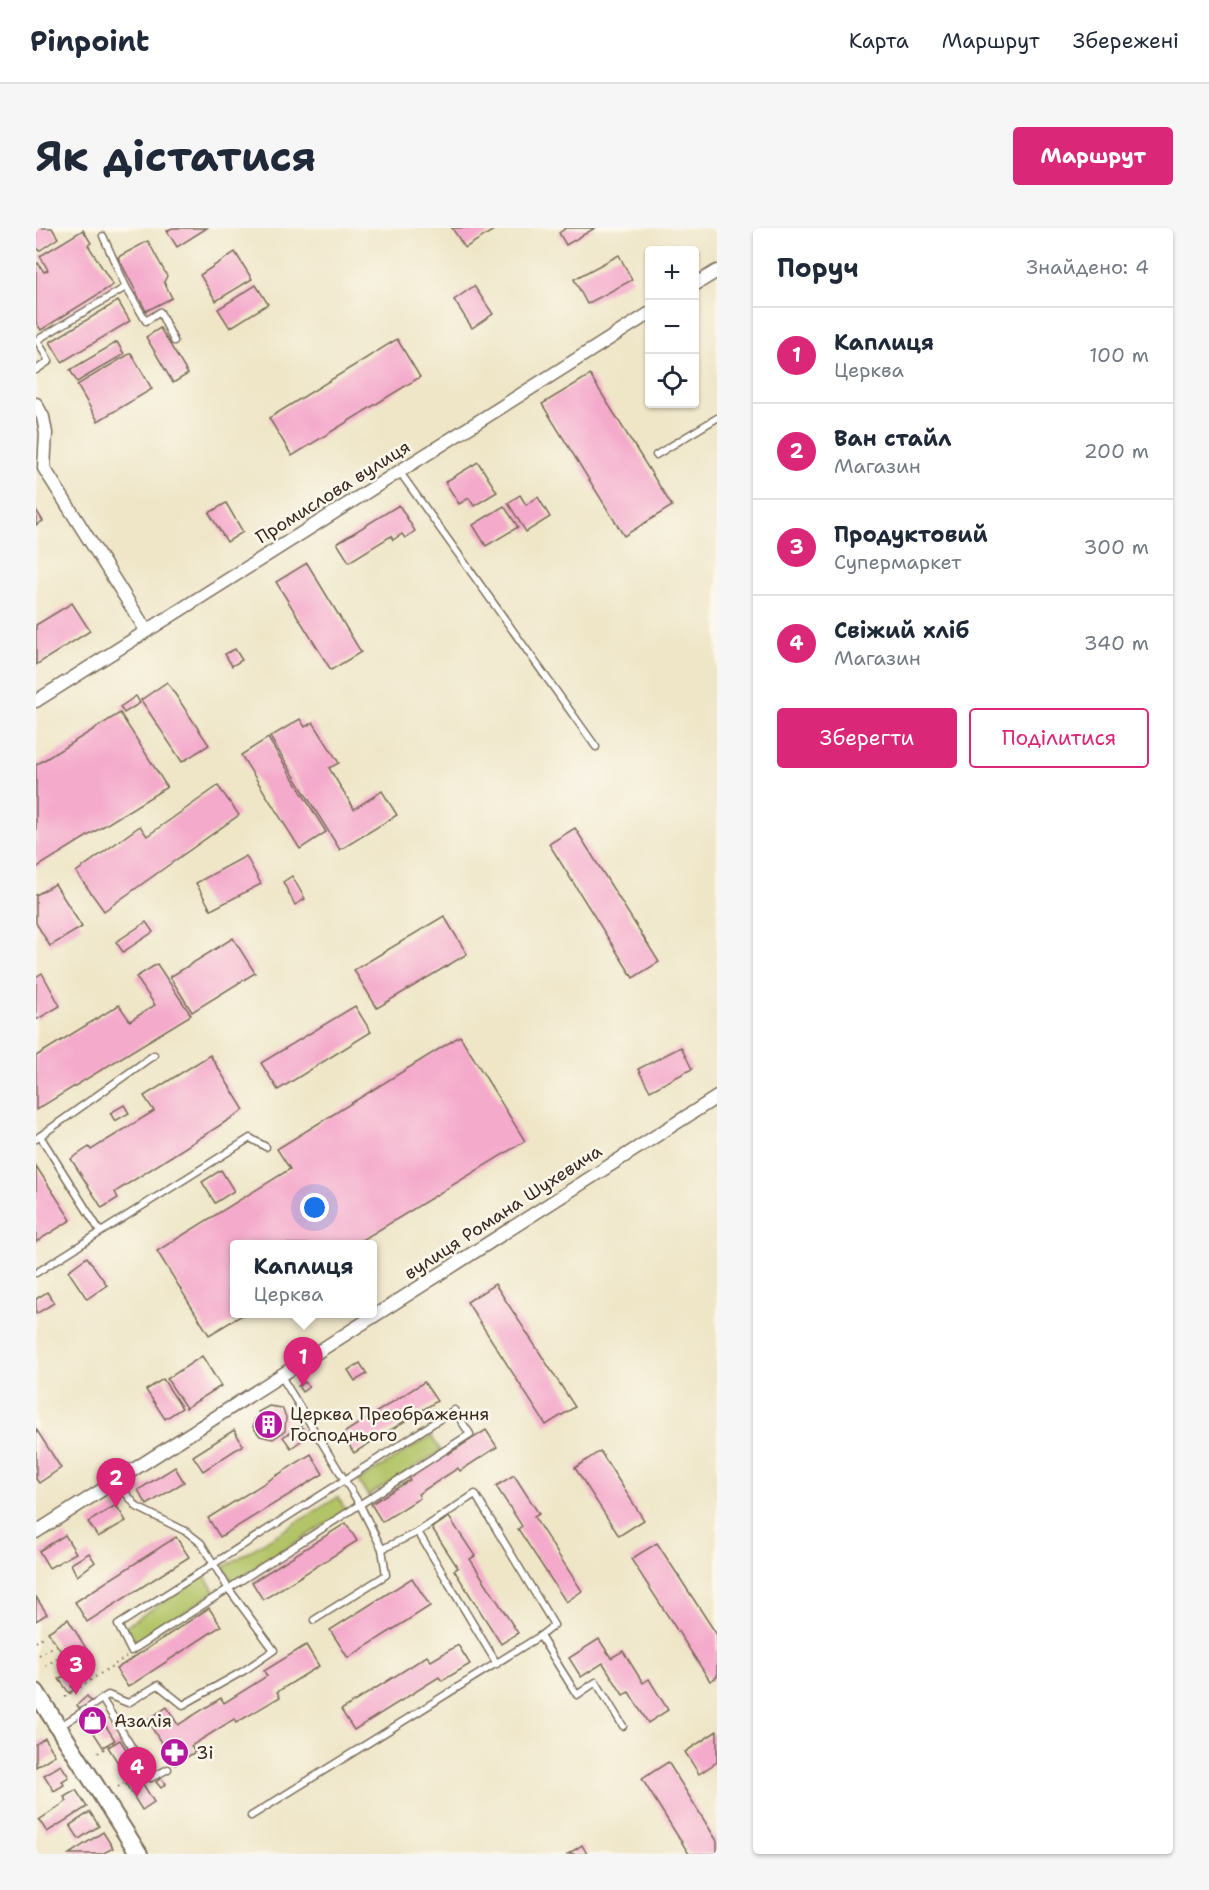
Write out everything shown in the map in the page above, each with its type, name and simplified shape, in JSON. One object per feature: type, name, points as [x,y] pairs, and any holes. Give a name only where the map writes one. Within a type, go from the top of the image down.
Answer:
[{"type":"main road","points":[[36,1692],[139,1854]]},
{"type":"street","points":[[699,282],[717,271]]},
{"type":"street","name":"Промислова вулиця","points":[[36,701],[645,317]]},
{"type":"street","points":[[36,404],[44,417],[46,433],[44,468],[146,630]]},
{"type":"street","name":"вулиця Романа Шухевича","points":[[377,1315],[717,1097]]},
{"type":"street","name":"вулиця Романа Шухевича","points":[[36,1532],[372,1318]]},
{"type":"lane","points":[[103,236],[126,287],[146,321],[160,312],[174,341]]},
{"type":"lane","points":[[36,370],[49,361],[37,340],[126,287]]},
{"type":"lane","points":[[656,456],[717,418]]},
{"type":"lane","points":[[399,471],[596,747]]},
{"type":"lane","points":[[100,1232],[37,1138],[154,1055]]},
{"type":"lane","points":[[36,1273],[250,1138],[267,1147]]},
{"type":"lane","points":[[281,1376],[360,1505],[382,1549],[386,1575],[314,1620]]},
{"type":"lane","points":[[454,1410],[470,1434],[360,1505],[131,1651],[118,1625],[454,1410]]},
{"type":"lane","points":[[58,1727],[108,1695],[128,1703],[158,1685],[183,1706],[245,1670],[274,1650],[228,1588],[201,1543],[187,1532],[137,1507],[116,1481]]},
{"type":"lane","points":[[251,1816],[497,1664],[554,1625],[475,1494],[418,1532],[382,1549]]},
{"type":"lane","points":[[418,1532],[497,1664]]},
{"type":"lane","points":[[540,1636],[577,1695],[596,1682],[623,1726]]},
{"type":"lane","points":[[102,1699],[151,1778],[168,1769]]},
{"type":"path","points":[[36,1642],[45,1635]]},
{"type":"path","points":[[39,1655],[52,1647]]},
{"type":"path","points":[[46,1666],[57,1658]]},
{"type":"path","points":[[98,1753],[124,1735]]},
{"type":"path","points":[[118,1787],[145,1769]]},
{"type":"green space","points":[[431,1436],[441,1451],[368,1496],[358,1481]]},
{"type":"green space","points":[[338,1497],[346,1511],[233,1582],[224,1567]]},
{"type":"green space","points":[[204,1575],[215,1592],[137,1643],[126,1626]]},
{"type":"building","points":[[36,228],[52,228],[58,238],[39,251],[36,246]]},
{"type":"building","points":[[172,228],[207,228],[177,247],[167,231]]},
{"type":"building","points":[[452,228],[497,228],[465,248]]},
{"type":"building","points":[[566,228],[595,228],[566,245],[559,233]]},
{"type":"building","points":[[83,230],[91,243],[88,245],[113,285],[41,330],[36,323],[36,265],[38,263],[44,272],[48,270],[40,256]]},
{"type":"building","points":[[148,241],[167,276],[164,282],[172,298],[146,311],[118,257]]},
{"type":"building","points":[[235,252],[252,279],[216,301],[200,275]]},
{"type":"building","points":[[619,255],[632,280],[587,304],[574,279]]},
{"type":"building","points":[[256,285],[268,304],[230,328],[218,309]]},
{"type":"building","points":[[474,286],[493,314],[472,328],[454,300]]},
{"type":"building","points":[[118,301],[130,321],[62,362],[50,342]]},
{"type":"building","points":[[160,328],[188,374],[173,383],[146,337]]},
{"type":"building","points":[[397,339],[420,377],[292,456],[269,418]]},
{"type":"building","points":[[117,342],[124,354],[77,382],[70,370]]},
{"type":"building","points":[[131,353],[152,389],[98,421],[77,385]]},
{"type":"building","points":[[590,375],[672,506],[624,536],[542,404]]},
{"type":"building","points":[[478,462],[497,492],[474,506],[469,498],[459,504],[445,482]]},
{"type":"building","points":[[520,495],[526,505],[538,497],[550,517],[526,532],[508,503]]},
{"type":"building","points":[[226,503],[243,532],[227,542],[209,513]]},
{"type":"building","points":[[399,505],[415,531],[405,538],[402,534],[393,540],[391,536],[349,562],[337,543]]},
{"type":"building","points":[[504,506],[518,527],[486,546],[473,525]]},
{"type":"building","points":[[36,510],[43,521],[36,525]]},
{"type":"building","points":[[307,563],[361,652],[331,670],[276,582]]},
{"type":"building","points":[[72,603],[90,631],[36,665],[36,625]]},
{"type":"building","points":[[235,649],[242,660],[232,666],[225,654]]},
{"type":"building","points":[[167,682],[209,745],[182,762],[141,700]]},
{"type":"building","points":[[136,696],[140,703],[124,713],[120,707]]},
{"type":"building","points":[[120,713],[167,787],[36,868],[36,765]]},
{"type":"building","points":[[300,719],[305,727],[313,722],[339,763],[329,768],[354,809],[382,791],[397,815],[340,850],[270,737]]},
{"type":"building","points":[[268,738],[326,832],[300,849],[241,755]]},
{"type":"building","points":[[218,786],[239,815],[104,911],[76,872],[140,826],[147,836]]},
{"type":"building","points":[[575,828],[659,962],[633,978],[549,844]]},
{"type":"building","points":[[246,856],[261,884],[211,910],[196,883]]},
{"type":"building","points":[[292,876],[305,899],[295,905],[283,882]]},
{"type":"building","points":[[55,884],[82,927],[50,946],[36,923],[36,895]]},
{"type":"building","points":[[444,916],[467,954],[377,1008],[354,970]]},
{"type":"building","points":[[146,922],[153,932],[123,952],[116,942]]},
{"type":"building","points":[[233,938],[255,973],[192,1012],[170,977]]},
{"type":"building","points":[[157,964],[191,1015],[36,1110],[36,1056],[119,1005],[130,1021],[155,1005],[136,977]]},
{"type":"building","points":[[42,973],[60,1006],[36,1020],[36,977]]},
{"type":"building","points":[[355,1006],[371,1032],[278,1090],[261,1063]]},
{"type":"building","points":[[460,1036],[525,1141],[363,1240],[230,1240],[230,1318],[237,1318],[209,1335],[157,1251],[290,1169],[277,1149]]},
{"type":"building","points":[[681,1047],[692,1069],[650,1091],[638,1069]]},
{"type":"building","points":[[210,1055],[244,1110],[115,1192],[118,1198],[102,1208],[71,1159],[89,1147],[91,1150],[154,1111],[144,1096]]},
{"type":"building","points":[[124,1105],[129,1113],[115,1121],[110,1113]]},
{"type":"building","points":[[36,1166],[71,1220],[36,1242]]},
{"type":"building","points":[[221,1170],[234,1191],[215,1203],[202,1182]]},
{"type":"building","points":[[87,1257],[107,1285],[87,1299],[68,1271]]},
{"type":"building","points":[[495,1284],[575,1407],[546,1425],[467,1302]]},
{"type":"building","points":[[47,1292],[54,1303],[36,1314],[36,1299]]},
{"type":"building","points":[[202,1356],[221,1386],[186,1408],[167,1379]]},
{"type":"building","points":[[360,1363],[367,1374],[355,1381],[348,1370]]},
{"type":"building","points":[[163,1379],[182,1408],[165,1419],[146,1390]]},
{"type":"building","points":[[305,1382],[309,1387],[302,1392],[298,1386]]},
{"type":"building","points":[[424,1382],[437,1401],[354,1453],[342,1434]]},
{"type":"building","name":"Церква Преображення Господнього","points":[[269,1406],[282,1408],[286,1417],[285,1431],[273,1439],[260,1436],[253,1427],[255,1418],[260,1415],[258,1412]]},
{"type":"building","points":[[301,1425],[308,1436],[291,1448],[283,1437]]},
{"type":"building","points":[[36,1429],[61,1468],[39,1483],[36,1479]]},
{"type":"building","points":[[234,1430],[243,1445],[203,1471],[193,1456]]},
{"type":"building","points":[[486,1430],[497,1447],[460,1471],[458,1468],[418,1494],[420,1498],[382,1522],[371,1504],[410,1480],[408,1476]]},
{"type":"building","points":[[600,1451],[644,1520],[619,1536],[575,1468]]},
{"type":"building","points":[[311,1454],[323,1474],[220,1537],[208,1518]]},
{"type":"building","points":[[175,1467],[184,1482],[147,1505],[138,1490]]},
{"type":"building","points":[[514,1475],[539,1514],[534,1517],[582,1591],[566,1602],[518,1529],[522,1526],[496,1486]]},
{"type":"building","points":[[116,1505],[126,1521],[98,1537],[88,1522]]},
{"type":"building","points":[[449,1517],[475,1556],[470,1559],[518,1633],[501,1644],[454,1570],[458,1568],[432,1528]]},
{"type":"building","points":[[346,1523],[357,1541],[263,1600],[252,1582]]},
{"type":"building","points":[[65,1535],[76,1553],[49,1568],[39,1551]]},
{"type":"building","points":[[176,1537],[189,1557],[87,1622],[75,1602]]},
{"type":"building","points":[[657,1543],[717,1635],[717,1677],[710,1681],[631,1559]]},
{"type":"building","points":[[89,1553],[95,1562],[77,1576],[71,1564]]},
{"type":"building","points":[[412,1578],[430,1606],[348,1658],[330,1630]]},
{"type":"building","points":[[36,1597],[47,1614],[36,1621]]},
{"type":"building","points":[[209,1608],[221,1626],[128,1687],[116,1669]]},
{"type":"building","points":[[68,1619],[87,1650],[68,1662],[48,1632]]},
{"type":"building","points":[[599,1639],[611,1658],[623,1651],[643,1683],[649,1679],[668,1710],[648,1723],[629,1692],[623,1695],[603,1663],[581,1677],[569,1658]]},
{"type":"building","points":[[306,1645],[319,1666],[277,1692],[280,1697],[236,1723],[234,1719],[191,1746],[195,1752],[175,1765],[147,1720],[167,1707],[178,1725],[221,1698],[224,1703],[267,1676],[264,1671]]},
{"type":"building","points":[[458,1645],[470,1664],[442,1681],[439,1677],[354,1730],[341,1710],[427,1656],[431,1661]]},
{"type":"building","points":[[69,1673],[76,1682],[71,1686],[74,1690],[69,1693],[59,1679]]},
{"type":"building","points":[[87,1696],[92,1702],[81,1711],[77,1705]]},
{"type":"building","points":[[98,1714],[115,1740],[103,1747],[86,1721]]},
{"type":"building","points":[[717,1731],[717,1762],[699,1774],[685,1752]]},
{"type":"building","points":[[45,1738],[55,1755],[36,1767],[36,1744]]},
{"type":"building","points":[[120,1740],[140,1771],[128,1779],[108,1747]]},
{"type":"building","points":[[668,1762],[717,1841],[717,1854],[689,1854],[642,1779]]},
{"type":"building","points":[[61,1765],[69,1777],[62,1781],[64,1785],[54,1791],[44,1775]]},
{"type":"building","points":[[138,1776],[154,1802],[142,1810],[126,1784]]},
{"type":"building","points":[[161,1778],[166,1784],[161,1788],[156,1782]]},
{"type":"building","points":[[76,1790],[87,1807],[47,1832],[39,1820],[67,1801],[64,1797]]},
{"type":"building","points":[[90,1812],[99,1826],[79,1839],[70,1825]]},
{"type":"building","points":[[103,1832],[113,1848],[102,1854],[69,1854]]},
{"type":"building","points":[[582,1845],[587,1854],[568,1854]]},
{"type":"place","name":"Каплиця","points":[[303,1387]]},
{"type":"place","name":"Церква Преображення Господнього","points":[[269,1424]]},
{"type":"place","name":"Ван стайл","points":[[116,1508]]},
{"type":"place","name":"Продуктовий","points":[[76,1695]]},
{"type":"place","name":"Азалія","points":[[93,1721]]},
{"type":"place","name":"3і","points":[[175,1753]]},
{"type":"place","name":"Свіжий хліб","points":[[137,1797]]}]
